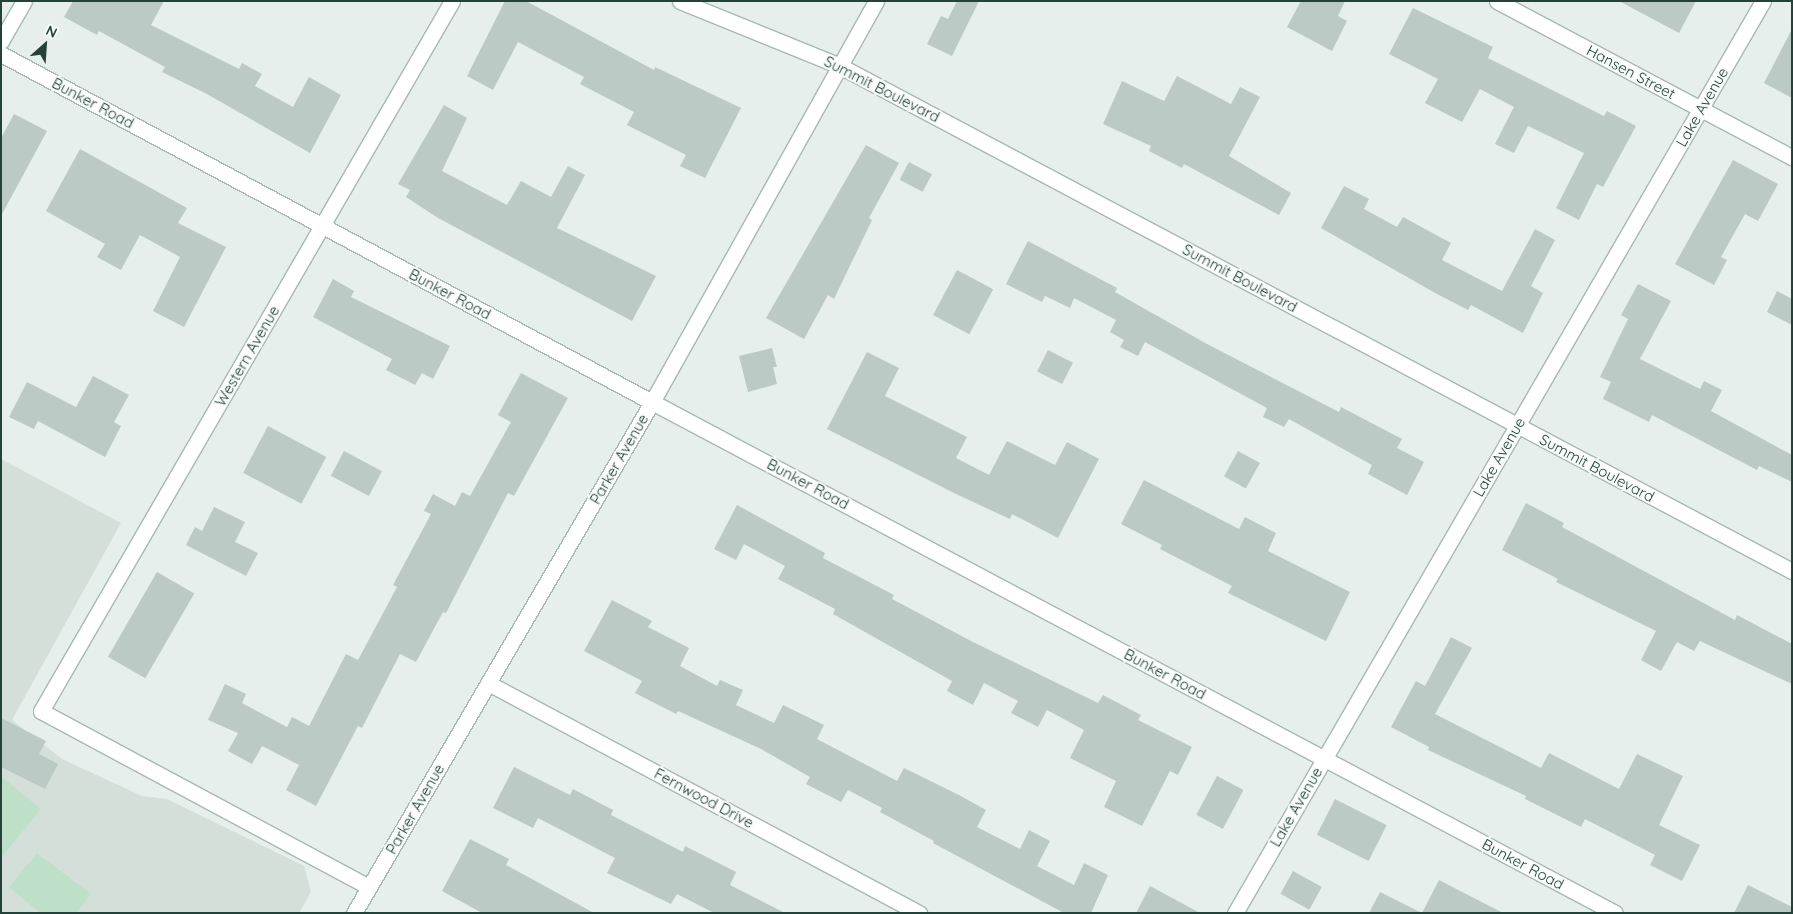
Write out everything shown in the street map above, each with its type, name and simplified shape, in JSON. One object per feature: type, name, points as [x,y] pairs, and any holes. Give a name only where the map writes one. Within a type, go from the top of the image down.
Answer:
[{"type":"street","points":[[1,41],[24,1]]},
{"type":"street","name":"Western Avenue","points":[[369,887],[42,711],[452,1]]},
{"type":"street","name":"Summit Boulevard","points":[[680,1],[838,65],[1792,570]]},
{"type":"street","name":"Parker Avenue","points":[[354,913],[652,402],[838,65],[876,1]]},
{"type":"street","name":"Hansen Street","points":[[1497,1],[1792,158]]},
{"type":"street","name":"Lake Avenue","points":[[1235,913],[1763,1]]},
{"type":"street","name":"Bunker Road","points":[[1,54],[1615,913]]},
{"type":"street","name":"Fernwood Drive","points":[[488,683],[919,913]]},
{"type":"shaded area","points":[[1,459],[121,523],[12,720],[62,759],[142,796],[167,799],[304,866],[311,892],[299,913],[1,913]]},
{"type":"green space","points":[[1,776],[41,809],[1,858]]},
{"type":"green space","points":[[37,853],[91,894],[76,913],[40,913],[9,887]]},
{"type":"building","points":[[73,1],[164,1],[151,25],[239,69],[242,63],[262,74],[255,86],[293,107],[309,77],[341,95],[310,153],[207,94],[162,72],[165,67],[99,31],[97,35],[64,17]]},
{"type":"building","points":[[505,1],[526,1],[654,70],[655,67],[741,108],[705,178],[680,166],[686,155],[627,125],[634,112],[580,84],[584,77],[518,42],[493,90],[467,76]]},
{"type":"building","points":[[957,1],[979,1],[952,56],[927,44],[941,16],[948,19]]},
{"type":"building","points":[[1301,1],[1345,1],[1338,16],[1347,21],[1332,51],[1287,27]]},
{"type":"building","points":[[1619,1],[1696,1],[1679,33]]},
{"type":"building","points":[[1413,8],[1493,47],[1488,58],[1604,116],[1607,111],[1636,126],[1603,187],[1597,184],[1579,220],[1556,208],[1584,153],[1528,126],[1514,153],[1495,144],[1514,107],[1480,89],[1462,122],[1425,103],[1438,79],[1389,54]]},
{"type":"building","points":[[1792,29],[1792,98],[1764,83]]},
{"type":"building","points":[[1177,76],[1231,104],[1240,87],[1260,97],[1229,156],[1291,193],[1279,215],[1184,164],[1182,168],[1149,151],[1151,146],[1103,124],[1122,81],[1164,101]]},
{"type":"building","points":[[444,105],[467,118],[442,171],[507,205],[521,181],[551,197],[568,166],[585,175],[557,228],[656,276],[632,321],[438,218],[406,197],[410,190],[398,184]]},
{"type":"building","points":[[14,114],[47,131],[1,216],[1,138]]},
{"type":"building","points":[[866,145],[899,163],[869,218],[872,220],[834,299],[828,295],[804,339],[766,318]]},
{"type":"building","points":[[80,149],[187,208],[178,223],[226,247],[184,327],[153,311],[180,257],[140,235],[121,270],[97,257],[105,244],[46,211]]},
{"type":"building","points":[[1733,160],[1778,184],[1758,221],[1745,214],[1721,257],[1727,260],[1714,285],[1675,264]]},
{"type":"building","points":[[909,162],[932,174],[923,192],[900,180]]},
{"type":"building","points":[[1344,186],[1369,199],[1364,209],[1397,227],[1403,217],[1451,243],[1442,260],[1502,291],[1535,229],[1555,240],[1531,286],[1543,293],[1523,333],[1471,305],[1468,310],[1437,294],[1321,228]]},
{"type":"building","points":[[1028,241],[1117,288],[1115,292],[1207,344],[1339,412],[1341,407],[1402,439],[1397,448],[1424,462],[1407,495],[1368,474],[1372,465],[1289,419],[1284,427],[1263,417],[1267,408],[1145,342],[1138,356],[1120,347],[1124,340],[1110,332],[1116,320],[1074,298],[1070,308],[1045,296],[1042,302],[1006,284]]},
{"type":"building","points":[[957,270],[993,289],[969,334],[933,315]]},
{"type":"building","points":[[333,279],[354,291],[351,297],[450,346],[433,379],[422,373],[415,385],[386,370],[392,359],[313,317]]},
{"type":"building","points":[[1638,284],[1671,301],[1640,359],[1700,389],[1704,381],[1722,390],[1711,411],[1792,455],[1792,482],[1759,466],[1757,470],[1652,415],[1649,422],[1603,399],[1611,382],[1600,377],[1628,319],[1621,315]]},
{"type":"building","points":[[1777,291],[1792,299],[1792,325],[1767,312]]},
{"type":"building","points":[[772,348],[777,367],[773,367],[777,384],[748,392],[739,356]]},
{"type":"building","points":[[1048,350],[1073,363],[1062,384],[1037,371]]},
{"type":"building","points":[[867,352],[899,368],[885,396],[967,437],[956,458],[989,475],[1007,441],[1055,465],[1067,442],[1099,459],[1058,538],[1012,514],[1010,519],[958,495],[827,429]]},
{"type":"building","points":[[521,373],[568,398],[514,496],[508,493],[446,613],[443,612],[416,662],[400,654],[362,728],[358,726],[316,806],[286,790],[299,765],[262,746],[252,764],[228,751],[238,733],[208,720],[225,684],[246,694],[242,703],[287,727],[292,717],[309,726],[346,654],[358,660],[397,587],[393,585],[431,514],[424,511],[433,494],[455,506],[462,492],[470,496],[511,422],[498,415]]},
{"type":"building","points":[[93,376],[129,395],[114,422],[121,426],[105,457],[38,421],[34,429],[9,417],[27,382],[76,407]]},
{"type":"building","points":[[268,426],[326,457],[301,504],[243,473]]},
{"type":"building","points":[[344,451],[382,471],[369,496],[331,476]]},
{"type":"building","points":[[1238,451],[1260,463],[1246,488],[1224,476]]},
{"type":"building","points":[[1144,480],[1239,529],[1245,517],[1276,533],[1268,551],[1350,592],[1326,641],[1228,593],[1232,586],[1160,549],[1162,545],[1121,524]]},
{"type":"building","points":[[1526,503],[1564,523],[1562,527],[1735,620],[1737,615],[1792,644],[1792,684],[1700,641],[1694,651],[1677,642],[1661,671],[1641,660],[1656,631],[1556,582],[1558,579],[1502,550]]},
{"type":"building","points":[[737,505],[825,553],[823,558],[894,595],[892,599],[973,642],[1098,703],[1103,695],[1141,715],[1138,720],[1192,747],[1178,775],[1170,771],[1142,826],[1104,807],[1116,781],[1070,758],[1084,730],[1047,710],[1038,727],[1011,713],[1018,701],[984,683],[973,705],[947,691],[952,681],[833,614],[835,609],[778,579],[785,566],[744,544],[736,560],[714,549]]},
{"type":"building","points":[[214,507],[245,522],[235,542],[258,553],[246,576],[186,545],[195,527],[202,531]]},
{"type":"building","points":[[157,572],[194,594],[145,678],[108,657]]},
{"type":"building","points":[[612,600],[652,621],[648,627],[689,648],[680,666],[717,686],[720,680],[743,690],[736,705],[774,723],[783,705],[824,725],[817,739],[897,781],[904,768],[959,795],[986,810],[977,827],[1020,849],[1029,830],[1050,841],[1037,866],[1074,885],[1084,863],[1108,875],[1091,913],[1064,913],[933,843],[934,841],[880,812],[882,808],[848,790],[841,802],[806,784],[810,777],[761,749],[678,711],[676,714],[635,693],[642,681],[584,651]]},
{"type":"building","points":[[1451,637],[1472,648],[1435,714],[1541,768],[1549,753],[1619,789],[1637,754],[1683,776],[1659,825],[1700,845],[1682,881],[1650,865],[1655,855],[1585,819],[1581,827],[1525,799],[1526,796],[1428,750],[1429,747],[1391,727],[1416,681],[1425,686]]},
{"type":"building","points":[[1,718],[46,741],[39,754],[58,764],[45,789],[1,767]]},
{"type":"building","points":[[514,767],[570,795],[573,789],[613,810],[611,815],[683,852],[685,846],[736,872],[730,885],[785,913],[714,913],[677,894],[671,904],[607,873],[615,858],[538,818],[533,828],[493,808]]},
{"type":"building","points":[[1217,776],[1243,790],[1223,829],[1196,815]]},
{"type":"building","points":[[1335,799],[1387,825],[1369,861],[1317,835]]},
{"type":"building","points":[[470,839],[509,859],[506,865],[594,913],[482,913],[442,891]]},
{"type":"building","points":[[1293,871],[1322,887],[1309,910],[1280,894]]},
{"type":"building","points":[[1439,880],[1503,913],[1422,913]]},
{"type":"building","points":[[1748,885],[1792,907],[1792,913],[1734,913]]},
{"type":"building","points":[[1150,886],[1200,913],[1136,913]]},
{"type":"building","points":[[1380,892],[1422,913],[1369,913]]}]
